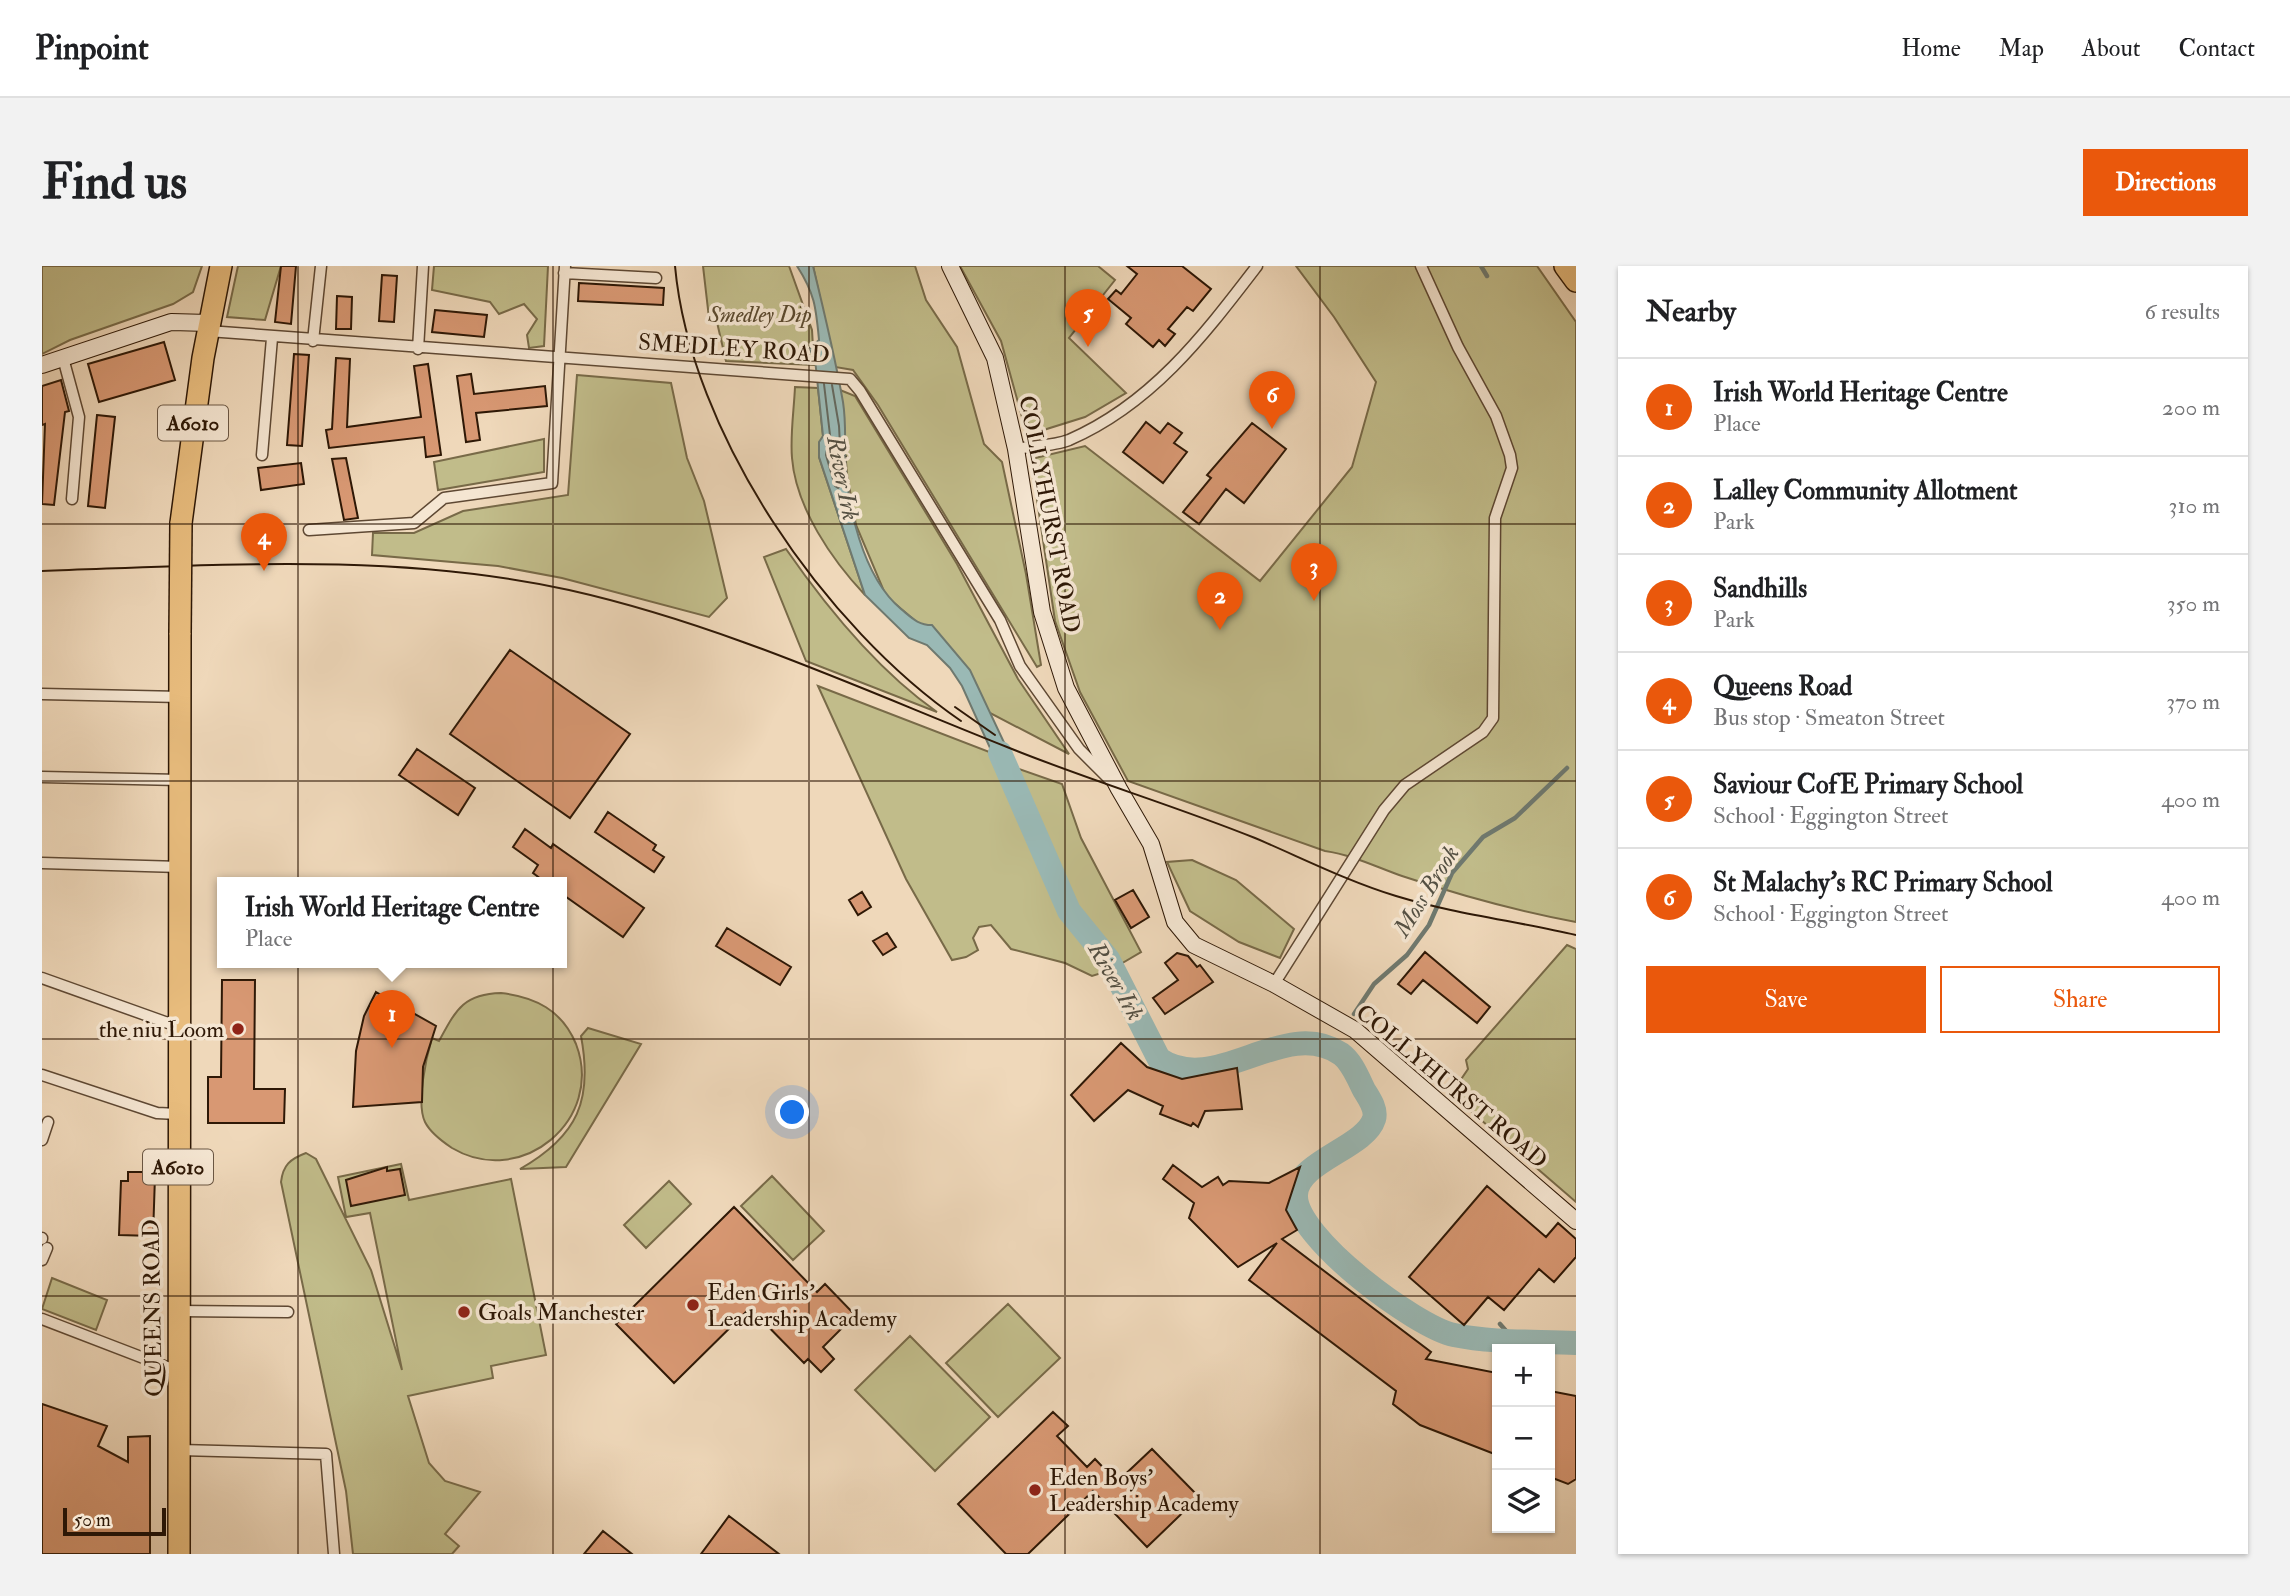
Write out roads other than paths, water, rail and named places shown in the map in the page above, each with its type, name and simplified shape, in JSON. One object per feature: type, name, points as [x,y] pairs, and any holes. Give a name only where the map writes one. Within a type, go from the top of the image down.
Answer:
[{"type":"highway","name":"QUEENS ROAD","points":[[179,1554],[181,523],[208,327],[221,266]]},
{"type":"highway","points":[[1565,266],[1576,281]]},
{"type":"street","points":[[418,349],[423,266]]},
{"type":"street","name":"COLLYHURST ROAD","points":[[950,266],[995,358],[1016,449],[1042,612],[1066,688],[1119,789],[1152,844],[1175,922],[1194,945],[1274,984],[1355,1030],[1576,1221]]},
{"type":"street","points":[[1016,449],[1067,441],[1128,407],[1189,353],[1257,266]]},
{"type":"street","points":[[1274,984],[1384,810],[1405,785],[1483,732],[1493,718],[1494,518],[1512,468],[1510,455],[1496,415],[1458,347],[1421,266]]},
{"type":"street","points":[[313,341],[321,267]]},
{"type":"street","points":[[309,530],[414,523],[444,499],[552,483],[564,270],[656,278]]},
{"type":"street","name":"SMEDLEY ROAD","points":[[42,365],[171,322],[272,338],[850,379],[860,391],[1000,620],[1020,666],[1079,749],[1119,789]]},
{"type":"street","points":[[262,456],[272,338]]},
{"type":"street","points":[[63,358],[79,417],[72,499]]},
{"type":"street","points":[[42,694],[181,697]]},
{"type":"street","points":[[42,777],[180,780]]},
{"type":"street","points":[[42,863],[180,867]]},
{"type":"street","points":[[42,978],[168,1023],[178,1023]]},
{"type":"street","points":[[42,1075],[157,1113],[178,1114]]},
{"type":"street","points":[[42,1140],[48,1122]]},
{"type":"street","points":[[42,1260],[44,1242]]},
{"type":"street","points":[[178,1311],[288,1311]]},
{"type":"street","points":[[42,1319],[180,1372]]},
{"type":"street","points":[[180,1450],[326,1454],[334,1554]]},
{"type":"water","points":[[797,266],[813,266],[843,402],[849,496],[867,559],[887,595],[915,620],[932,625],[970,670],[1016,768],[1021,785],[1005,781],[962,686],[950,668],[927,645],[909,638],[865,595],[819,457],[819,442],[823,436],[815,359],[809,349],[819,340],[817,319],[811,293]]},
{"type":"waterway","name":"Moss Brook","points":[[1481,266],[1487,276]]},
{"type":"waterway","name":"River Irk","points":[[1000,753],[1069,911],[1108,959],[1159,1059],[1181,1068],[1203,1069],[1297,1044],[1319,1045],[1341,1054],[1352,1066],[1372,1104],[1374,1119],[1358,1138],[1307,1173],[1299,1183],[1296,1195],[1301,1213],[1314,1233],[1335,1256],[1360,1278],[1413,1316],[1454,1335],[1499,1341],[1576,1343]]},
{"type":"waterway","name":"Moss Brook","points":[[1354,1014],[1374,984],[1407,955],[1429,925],[1452,873],[1483,837],[1515,818],[1567,768]]},
{"type":"waterway","name":"Moss Brook","points":[[1500,1324],[1514,1340]]},
{"type":"tram line","points":[[675,266],[686,330],[707,394],[736,459],[773,521],[815,580],[861,634],[910,682],[961,721]]},
{"type":"tram line","points":[[42,571],[241,564],[372,566],[504,578],[569,590],[681,621],[791,660],[1038,759],[1255,838],[1378,890],[1441,908],[1576,935]]},
{"type":"tram line","points":[[955,707],[995,735]]},
{"type":"place","name":"Saviour CofE Primary School","points":[[1088,347]]},
{"type":"place","name":"St Malachy's RC Primary School","points":[[1272,429]]},
{"type":"place","name":"Queens Road","points":[[264,571]]},
{"type":"place","name":"Sandhills","points":[[1314,601]]},
{"type":"place","name":"Lalley Community Allotment","points":[[1220,630]]},
{"type":"place","name":"the niu Loom","points":[[238,1029]]},
{"type":"place","name":"Irish World Heritage Centre","points":[[392,1048]]},
{"type":"place","name":"Eden Girls’ Leadership Academy","points":[[693,1305]]},
{"type":"place","name":"Goals Manchester","points":[[464,1312]]},
{"type":"place","name":"Eden Boys’ Leadership Academy","points":[[1035,1490]]},
{"type":"park label","name":"Smedley Dip","points":[[760,314]]}]
